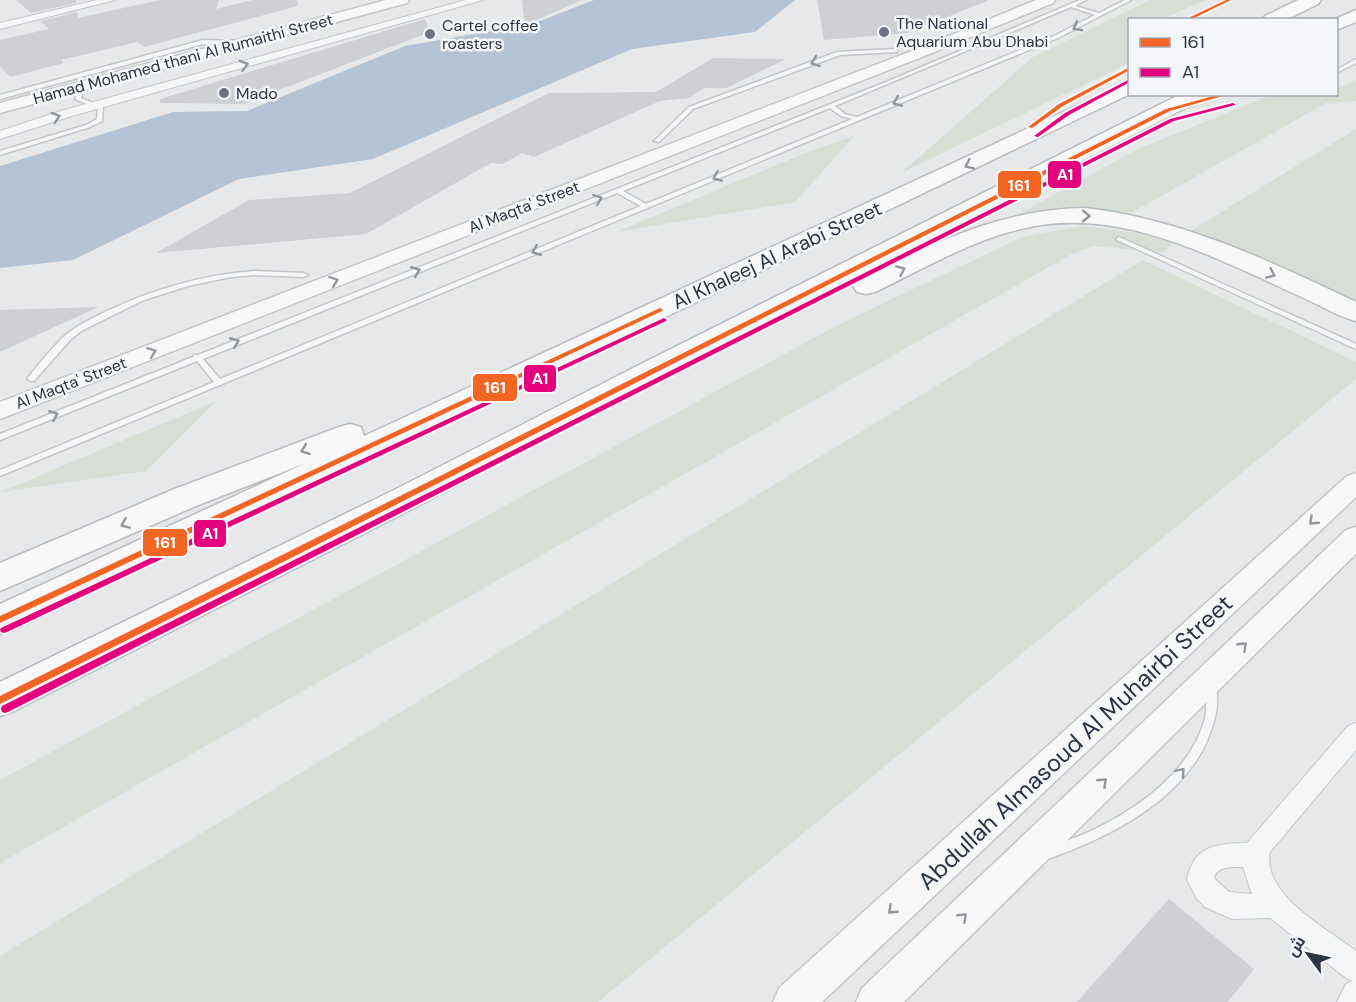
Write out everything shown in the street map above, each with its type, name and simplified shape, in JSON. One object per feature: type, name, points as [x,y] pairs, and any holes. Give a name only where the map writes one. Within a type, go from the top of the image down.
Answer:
[{"type":"highway","points":[[1275,18],[1312,0]]},
{"type":"highway","points":[[1338,24],[1356,15]]},
{"type":"highway","name":"Al Khaleej Al Arabi Street","points":[[0,620],[912,192],[1128,88]]},
{"type":"highway","points":[[0,700],[406,498],[653,369],[1194,96]]},
{"type":"highway","points":[[653,369],[727,350],[976,237],[1021,221],[1050,217],[1117,218],[1175,232],[1356,313]]},
{"type":"highway","points":[[0,578],[184,498],[297,453],[367,428],[462,403]]},
{"type":"street","points":[[0,27],[110,0]]},
{"type":"street","name":"Hamad Mohamed thani Al Rumaithi Street","points":[[0,108],[402,0]]},
{"type":"street","points":[[0,135],[96,105],[478,0]]},
{"type":"street","name":"Al Maqta' Street","points":[[0,391],[304,275],[497,212],[657,141],[890,66],[1020,0]]},
{"type":"street","name":"Al Maqta' Street","points":[[0,411],[497,212],[890,66],[1048,0]]},
{"type":"street","points":[[320,22],[332,8],[332,4]]},
{"type":"street","points":[[267,36],[290,43],[292,46],[290,52]]},
{"type":"street","points":[[497,212],[556,215]]},
{"type":"street","name":"Abdullah Almasoud Al Muhairbi Street","points":[[793,1002],[1356,482]]},
{"type":"street","points":[[876,1002],[1356,537]]},
{"type":"street","points":[[1356,733],[1259,846],[1255,855],[1258,879],[1274,905],[1356,968]]},
{"type":"street","points":[[1255,855],[1211,859],[1200,872],[1200,880],[1212,897],[1230,907],[1274,905]]},
{"type":"street","points":[[1351,1002],[1356,994]]},
{"type":"lane","points":[[0,437],[831,106],[890,66],[1084,0]]},
{"type":"lane","points":[[0,473],[1056,37],[1129,0]]},
{"type":"lane","points":[[1189,18],[1229,0]]},
{"type":"lane","points":[[1071,6],[1099,15]]},
{"type":"lane","points":[[0,97],[203,42],[243,43]]},
{"type":"lane","points":[[1338,71],[1356,61]]},
{"type":"lane","points":[[1015,142],[1061,105],[1128,69]]},
{"type":"lane","points":[[0,153],[97,123],[101,118],[102,110],[96,105],[78,99],[79,94],[88,84]]},
{"type":"lane","points":[[1168,110],[1222,96]]},
{"type":"lane","points":[[831,106],[843,115],[857,118]]},
{"type":"lane","points":[[618,190],[646,206]]},
{"type":"lane","points":[[1119,239],[1356,347]]},
{"type":"lane","points":[[31,379],[68,337],[80,328],[158,294],[201,280],[226,276],[253,273],[304,275]]},
{"type":"lane","points":[[197,357],[219,383]]},
{"type":"lane","points":[[1023,860],[1048,854],[1095,835],[1137,811],[1173,781],[1187,765],[1207,731],[1213,695],[1212,677]]},
{"type":"shaded area","points":[[1150,0],[1206,0],[1164,18],[1128,18],[1128,63],[901,173],[1033,57]]},
{"type":"shaded area","points":[[1356,80],[1356,101],[1326,103],[1126,216],[1000,224],[1140,148],[1269,96],[1338,96],[1338,89]]},
{"type":"shaded area","points":[[1356,129],[1356,307],[1189,232]]},
{"type":"shaded area","points":[[854,136],[795,202],[616,232],[810,151]]},
{"type":"shaded area","points":[[1083,226],[1138,233],[1173,243],[1163,253],[1093,246],[1070,255],[0,863],[0,780],[838,325],[1022,237]]},
{"type":"shaded area","points":[[1143,260],[1356,362],[1356,379],[598,1002],[0,1002],[0,956]]},
{"type":"shaded area","points":[[216,401],[146,471],[1,492]]},
{"type":"water","points":[[594,0],[795,0],[755,32],[632,49],[373,159],[239,179],[73,260],[0,268],[0,166],[173,112],[247,111],[405,46],[532,24]]},
{"type":"building","points":[[16,0],[76,0],[76,3],[31,13]]},
{"type":"building","points":[[160,0],[219,0],[216,9],[253,0],[297,0],[298,6],[144,47],[137,42],[61,60],[64,63],[10,77],[0,66],[0,40],[49,29],[40,21],[77,12],[78,18]]},
{"type":"building","points":[[522,0],[582,0],[525,25]]},
{"type":"building","points":[[817,0],[987,1],[907,33],[824,40]]},
{"type":"building","points":[[425,19],[430,32],[243,104],[160,103],[160,99]]},
{"type":"building","points":[[713,58],[786,59],[726,88],[704,88],[689,98],[660,101],[534,157],[522,153],[503,164],[491,163],[366,234],[156,253],[249,200],[350,193],[549,93],[656,92]]},
{"type":"building","points":[[98,307],[0,352],[0,310]]},
{"type":"building","points":[[1169,899],[1254,969],[1228,1002],[1077,1002]]},
{"type":"transit line","name":"161","points":[[1190,18],[1229,0]]},
{"type":"transit line","name":"161","points":[[1030,127],[1061,105],[1128,69]]},
{"type":"transit line","name":"A1","points":[[1036,136],[1067,114],[1128,81]]},
{"type":"transit line","name":"161","points":[[0,700],[1168,110],[1220,96]]},
{"type":"transit line","name":"A1","points":[[5,709],[1172,120],[1233,104]]},
{"type":"transit line","name":"161","points":[[0,620],[660,310]]},
{"type":"transit line","name":"A1","points":[[4,630],[664,320]]},
{"type":"place","name":"The National Aquarium Abu Dhabi","points":[[884,32]]},
{"type":"place","name":"Cartel coffee roasters","points":[[430,34]]},
{"type":"place","name":"Mado","points":[[224,93]]}]
